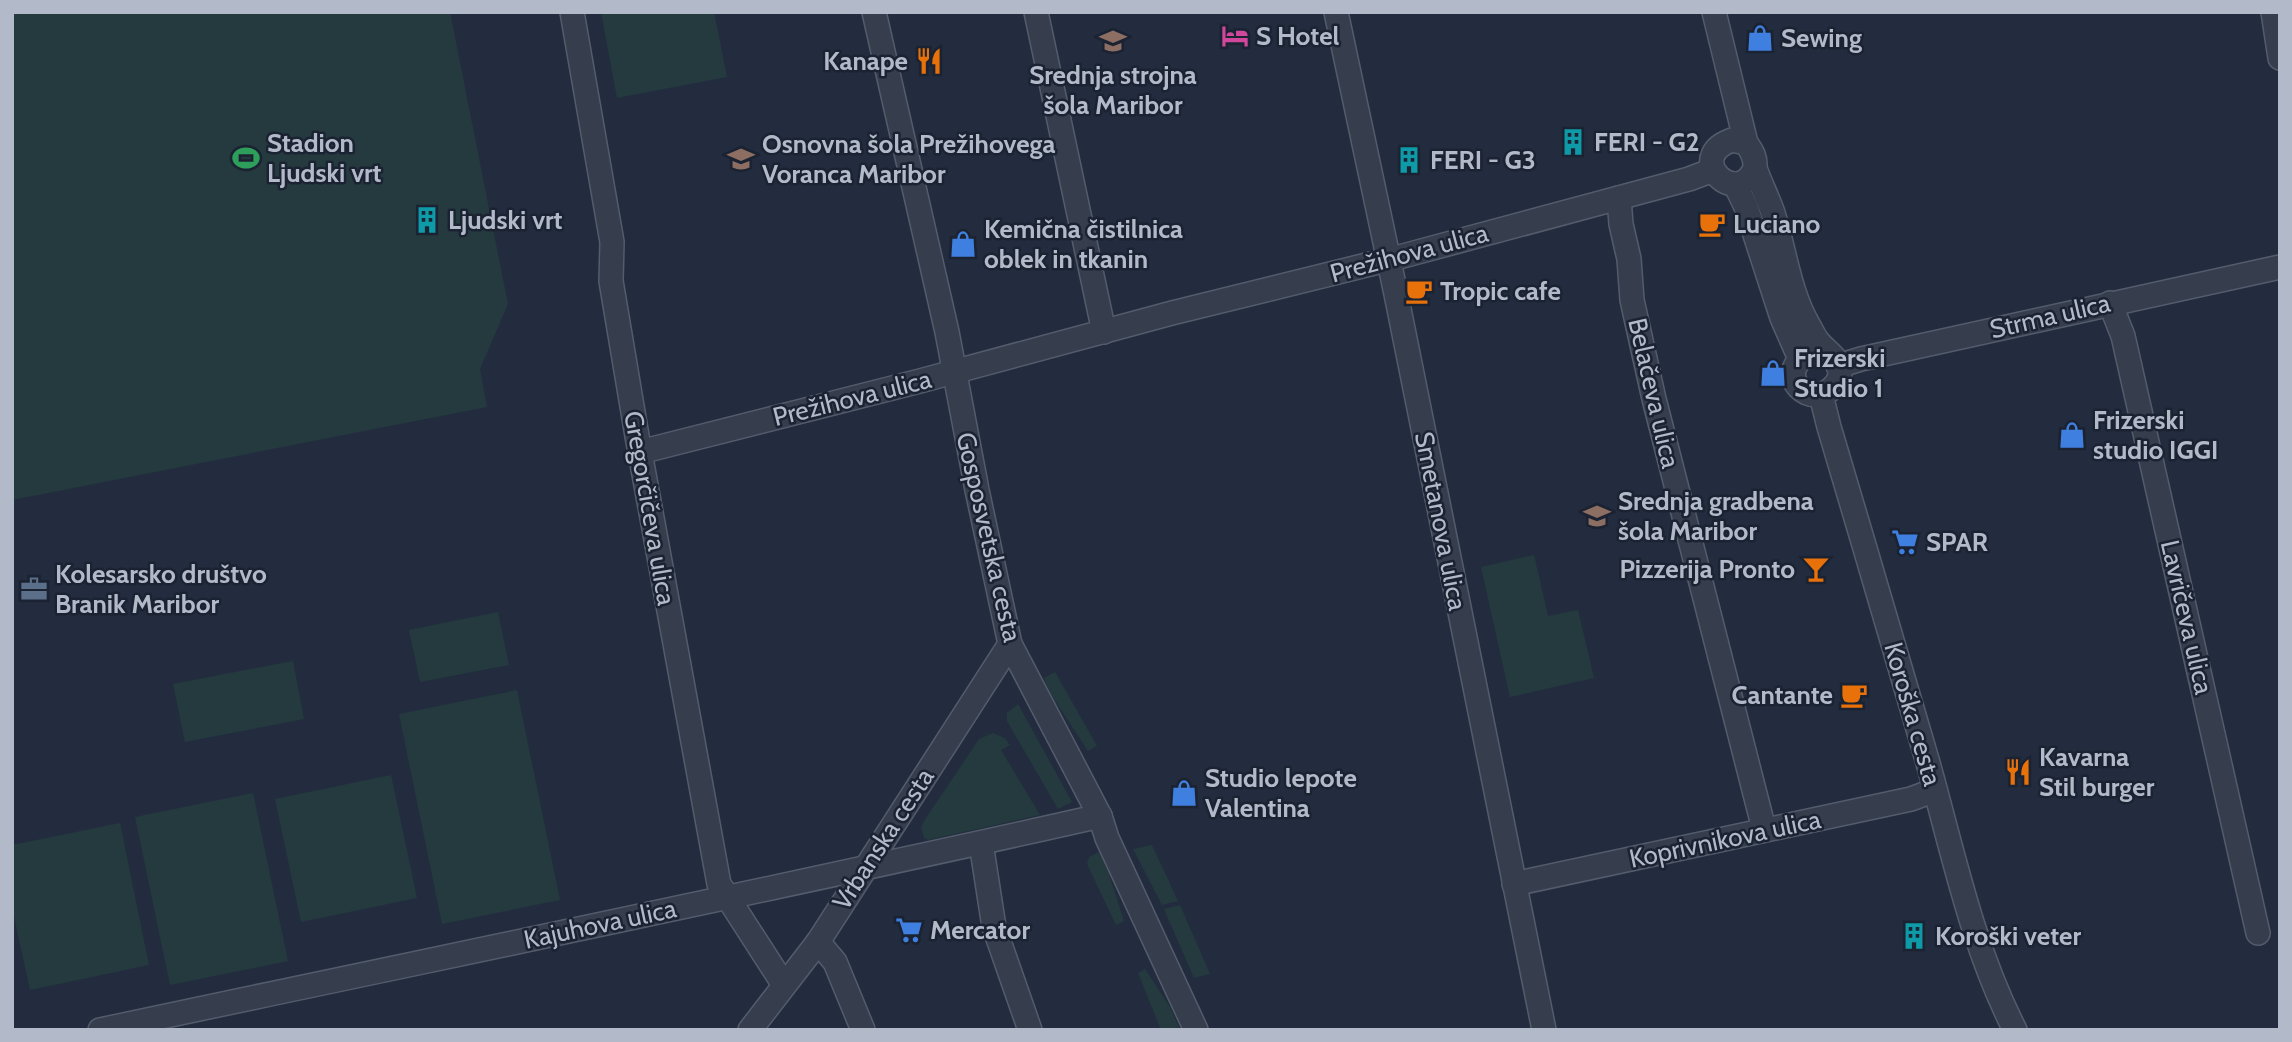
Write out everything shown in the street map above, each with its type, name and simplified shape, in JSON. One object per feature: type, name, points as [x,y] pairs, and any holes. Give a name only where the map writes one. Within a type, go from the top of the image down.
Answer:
[{"type":"street","name":"Gregorčičeva ulica","points":[[572,12],[612,242],[611,281],[719,884],[785,985]]},
{"type":"street","name":"Gosposvetska cesta","points":[[874,12],[955,371],[979,502],[1010,645],[1100,816],[1107,838],[1196,1030]]},
{"type":"street","points":[[1036,12],[1104,332]]},
{"type":"street","name":"Smetanova ulica","points":[[1336,12],[1544,1030]]},
{"type":"street","points":[[1714,12],[1746,143],[1755,160],[1773,212],[1801,312],[1817,341],[1833,359],[1839,378],[1835,385],[1821,395],[1809,394],[1797,383],[1794,374],[1800,359],[1812,352],[1833,359]]},
{"type":"street","points":[[2273,12],[2280,58]]},
{"type":"street","points":[[1746,143],[1732,140],[1717,148],[1712,161],[1713,170],[1721,180],[1735,184],[1758,175]]},
{"type":"street","name":"Prežihova ulica","points":[[640,452],[1388,259],[1619,198],[1713,170]]},
{"type":"street","points":[[1735,184],[1746,207],[1782,318],[1800,359]]},
{"type":"street","name":"Belačeva ulica","points":[[1619,198],[1621,224],[1629,259],[1632,300],[1654,400],[1764,829]]},
{"type":"street","name":"Strma ulica","points":[[1833,359],[1861,359],[2271,269]]},
{"type":"street","name":"Lavričeva ulica","points":[[2110,303],[2123,337],[2258,933]]},
{"type":"street","name":"Koroška cesta","points":[[1821,395],[1967,905],[1988,967],[2015,1030]]},
{"type":"street","name":"Vrbanska cesta","points":[[750,1030],[818,942],[1010,645]]},
{"type":"street","name":"Koprivnikova ulica","points":[[1514,884],[1911,799],[1935,790]]},
{"type":"street","name":"Kajuhova ulica","points":[[100,1030],[728,899],[1100,816]]},
{"type":"street","points":[[981,844],[994,927],[1030,1030]]},
{"type":"street","points":[[818,942],[835,962],[863,1030]]},
{"type":"green space","name":"Stadion Ljudski vrt","points":[[12,12],[450,12],[508,304],[480,369],[487,407],[12,500]]},
{"type":"green space","points":[[601,12],[714,12],[727,77],[617,98]]},
{"type":"green space","points":[[1534,555],[1548,616],[1578,610],[1594,678],[1510,697],[1481,567]]},
{"type":"green space","points":[[498,612],[509,665],[420,682],[409,630]]},
{"type":"green space","points":[[293,661],[304,719],[185,742],[173,684]]},
{"type":"green space","points":[[1055,672],[1097,746],[1088,751],[1050,693],[1044,678]]},
{"type":"green space","points":[[517,690],[560,900],[442,924],[399,714]]},
{"type":"green space","points":[[1018,704],[1072,802],[1058,809],[1007,721],[1007,713]]},
{"type":"green space","points":[[993,733],[1005,738],[1010,745],[1001,750],[1040,815],[928,840],[924,838],[921,828],[924,821],[979,739]]},
{"type":"green space","points":[[391,775],[417,898],[301,922],[275,799]]},
{"type":"green space","points":[[253,793],[288,961],[170,985],[135,817]]},
{"type":"green space","points":[[120,823],[149,965],[30,990],[12,907],[12,845]]},
{"type":"green space","points":[[1152,845],[1178,901],[1162,905],[1133,849]]},
{"type":"green space","points":[[1099,852],[1124,921],[1116,925],[1087,864],[1089,857]]},
{"type":"green space","points":[[1180,905],[1210,974],[1194,978],[1164,909]]},
{"type":"green space","points":[[1145,969],[1170,1007],[1180,1030],[1161,1030],[1138,973]]},
{"type":"place","name":"S Hotel","points":[[1235,36]]},
{"type":"place","name":"Sewing","points":[[1760,38]]},
{"type":"place","name":"Srednja strojna šola Maribor","points":[[1113,41]]},
{"type":"place","name":"Kanape","points":[[929,61]]},
{"type":"place","name":"FERI - G2","points":[[1573,142]]},
{"type":"place","name":"Stadion Ljudski vrt","points":[[246,158]]},
{"type":"place","name":"Osnovna šola Prežihovega Voranca Maribor","points":[[741,159]]},
{"type":"place","name":"FERI - G3","points":[[1409,160]]},
{"type":"place","name":"Ljudski vrt","points":[[427,220]]},
{"type":"place","name":"Luciano","points":[[1712,224]]},
{"type":"place","name":"Kemična čistilnica oblek in tkanin","points":[[963,244]]},
{"type":"place","name":"Tropic cafe","points":[[1419,291]]},
{"type":"place","name":"Frizerski Studio 1","points":[[1773,373]]},
{"type":"place","name":"Frizerski studio IGGI","points":[[2072,435]]},
{"type":"place","name":"Srednja gradbena šola Maribor","points":[[1597,516]]},
{"type":"place","name":"SPAR","points":[[1905,542]]},
{"type":"place","name":"Pizzerija Pronto","points":[[1816,569]]},
{"type":"place","name":"Kolesarsko društvo Branik Maribor","points":[[34,589]]},
{"type":"place","name":"Cantante","points":[[1854,695]]},
{"type":"place","name":"Kavarna Stil burger","points":[[2018,772]]},
{"type":"place","name":"Studio lepote Valentina","points":[[1184,793]]},
{"type":"place","name":"Mercator","points":[[909,930]]},
{"type":"place","name":"Koroški veter","points":[[1914,936]]}]
